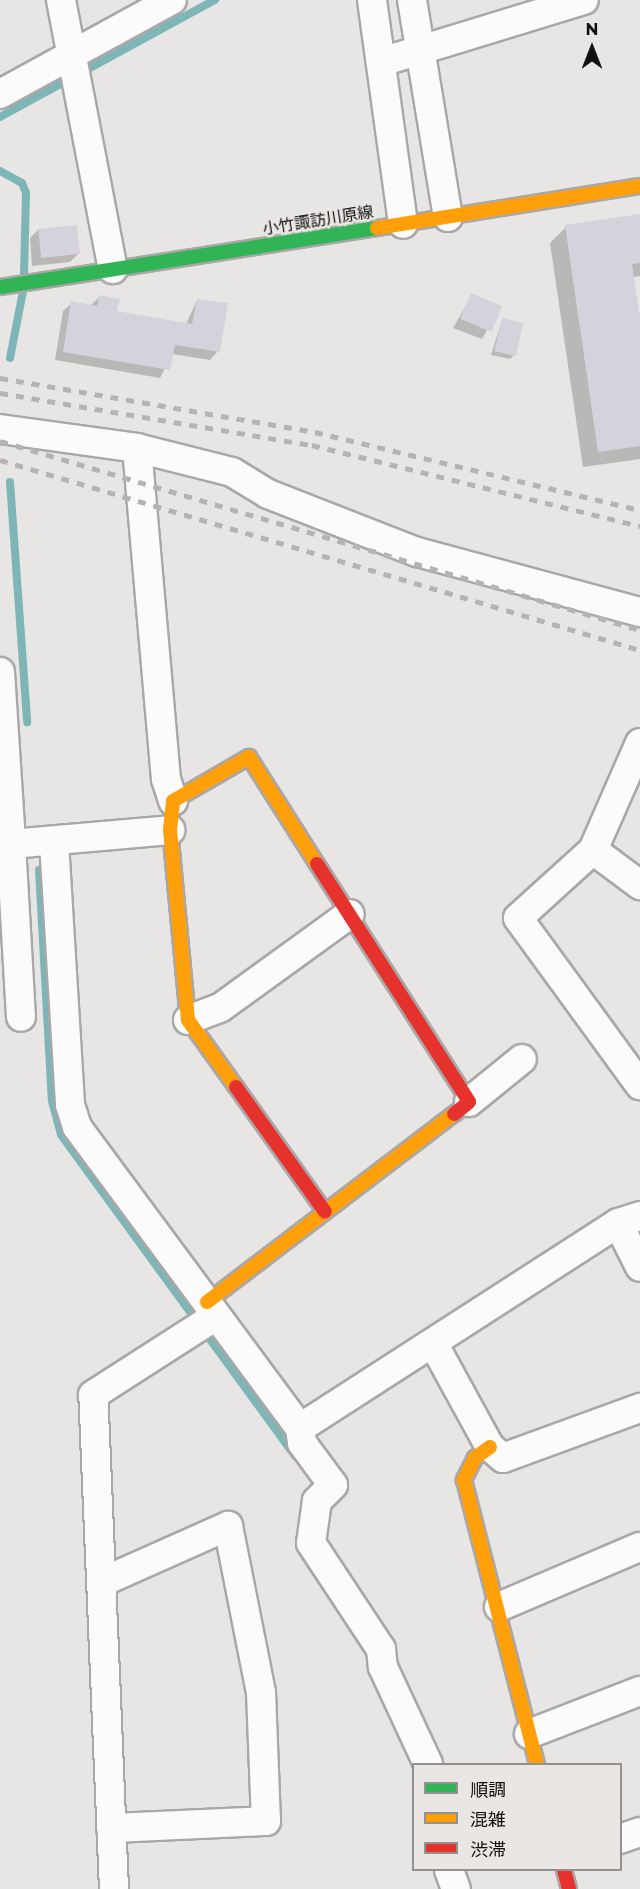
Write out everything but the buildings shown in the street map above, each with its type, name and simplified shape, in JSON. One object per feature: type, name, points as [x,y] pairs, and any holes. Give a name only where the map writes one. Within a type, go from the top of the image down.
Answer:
[{"type":"street","points":[[61,0],[114,269]]},
{"type":"street","points":[[0,94],[172,0]]},
{"type":"street","points":[[372,0],[403,224]]},
{"type":"street","points":[[412,0],[448,217]]},
{"type":"street","points":[[381,62],[422,54],[571,2]]},
{"type":"street","name":"小竹諏訪川原線","points":[[6,286],[640,186]]},
{"type":"street","points":[[0,429],[137,448],[232,471],[268,494],[417,552],[640,612]]},
{"type":"street","points":[[137,448],[166,779],[173,801],[170,830],[188,1020],[325,1212]]},
{"type":"street","points":[[0,672],[5,816],[11,844],[21,1017]]},
{"type":"street","points":[[640,742],[593,849],[518,918],[640,1085]]},
{"type":"street","points":[[173,801],[249,757],[469,1101]]},
{"type":"street","points":[[11,844],[170,830]]},
{"type":"street","points":[[54,842],[70,1105],[77,1127],[206,1318],[300,1428],[302,1443],[333,1485],[317,1501],[311,1543],[381,1649],[383,1667],[428,1763]]},
{"type":"street","points":[[593,849],[640,885]]},
{"type":"street","points":[[188,1020],[220,1008],[350,914]]},
{"type":"street","points":[[114,1889],[93,1395],[206,1318],[325,1212],[522,1059]]},
{"type":"street","points":[[300,1428],[629,1220],[640,1267]]},
{"type":"street","points":[[433,1342],[490,1447],[503,1458],[640,1408]]},
{"type":"street","points":[[490,1447],[475,1458],[464,1480],[499,1607],[537,1763]]},
{"type":"street","points":[[102,1582],[228,1526],[261,1692],[266,1821],[111,1828]]},
{"type":"street","points":[[499,1607],[640,1547]]},
{"type":"street","points":[[529,1734],[640,1690]]},
{"type":"street","points":[[622,1839],[640,1832]]},
{"type":"street","points":[[450,1871],[456,1889]]},
{"type":"street","points":[[564,1871],[569,1889]]},
{"type":"waterway","points":[[0,117],[215,0]]},
{"type":"waterway","points":[[0,171],[22,183],[26,193],[24,275]]},
{"type":"waterway","points":[[10,358],[23,291]]},
{"type":"waterway","points":[[10,482],[27,722]]},
{"type":"waterway","points":[[39,870],[52,1101],[61,1135],[295,1456]]},
{"type":"railway","points":[[0,378],[315,432],[640,510]]},
{"type":"railway","points":[[0,393],[312,445],[640,526]]},
{"type":"railway","points":[[0,441],[640,630]]},
{"type":"railway","points":[[0,460],[640,650]]},
{"type":"traffic: fast","points":[[0,287],[377,228]]},
{"type":"traffic: slow","points":[[377,228],[640,186]]},
{"type":"traffic: slow","points":[[236,1087],[188,1020],[170,830],[173,801],[249,757],[317,864]]},
{"type":"traffic: slow","points":[[207,1302],[454,1114]]},
{"type":"traffic: slow","points":[[490,1447],[475,1458],[464,1480],[537,1763]]},
{"type":"traffic: jam","points":[[317,864],[469,1102],[454,1114]]},
{"type":"traffic: jam","points":[[236,1087],[325,1212]]},
{"type":"traffic: jam","points":[[564,1871],[569,1889]]}]
